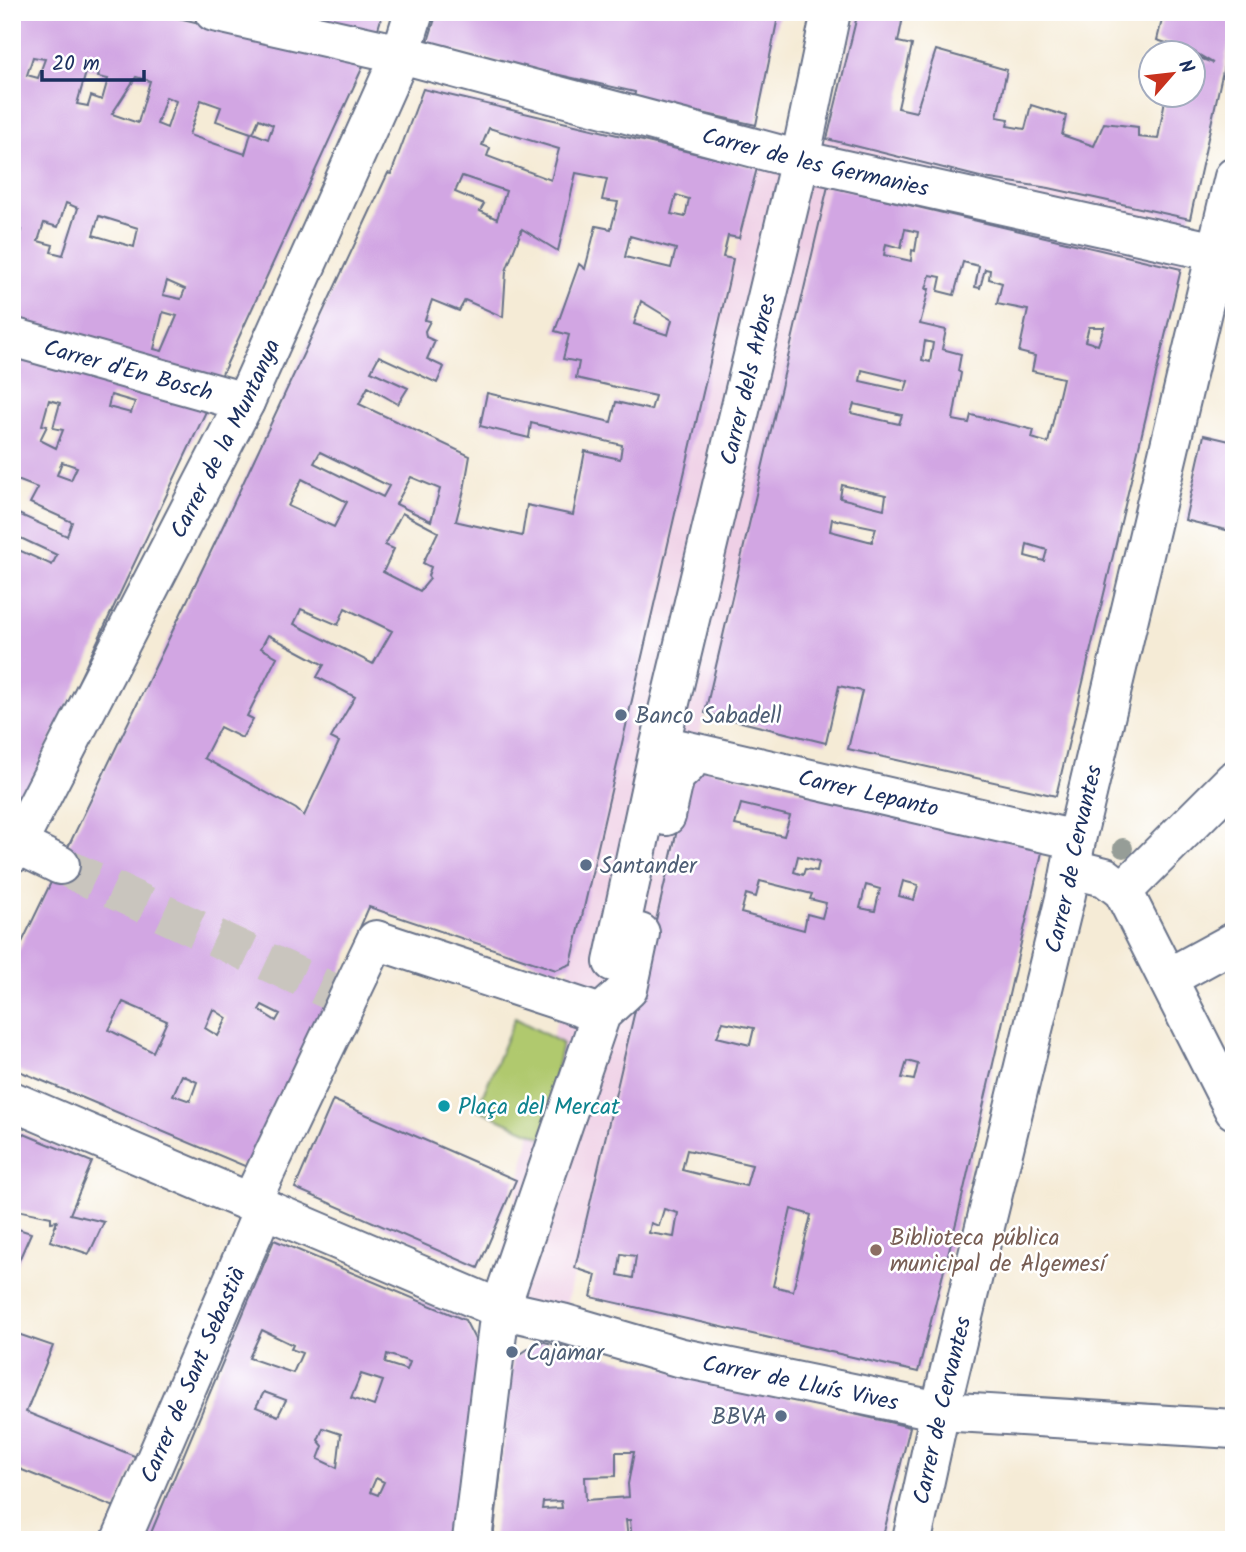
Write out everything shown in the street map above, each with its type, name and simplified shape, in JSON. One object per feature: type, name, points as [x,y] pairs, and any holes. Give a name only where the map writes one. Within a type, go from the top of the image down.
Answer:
[{"type":"street","name":"Carrer de les Germanies","points":[[214,12],[401,54],[800,160],[1225,254]]},
{"type":"street","name":"Carrer de la Muntanya","points":[[14,849],[245,402],[401,54],[414,12]]},
{"type":"street","name":"Carrer dels Arbres","points":[[601,1014],[628,989],[675,776],[674,755],[831,12]]},
{"type":"street","name":"Carrer de Cervantes","points":[[912,1540],[940,1411],[1075,845],[1225,254],[1234,177]]},
{"type":"street","name":"Carrer d'En Bosch","points":[[12,337],[245,402]]},
{"type":"street","name":"Carrer Lepanto","points":[[674,755],[1075,845],[1105,877],[1123,891]]},
{"type":"street","points":[[613,962],[674,755]]},
{"type":"street","points":[[1234,780],[1123,891],[1234,1110]]},
{"type":"street","points":[[1075,845],[1089,838],[1115,854],[1156,858]]},
{"type":"street","points":[[14,849],[60,864]]},
{"type":"street","points":[[252,1203],[340,996],[376,940],[601,1014],[500,1309],[472,1540]]},
{"type":"street","points":[[1168,978],[1234,942]]},
{"type":"street","points":[[12,1101],[500,1309]]},
{"type":"street","name":"Carrer de Sant Sebastià","points":[[121,1540],[252,1203]]},
{"type":"street","name":"Carrer de Lluís Vives","points":[[500,1309],[562,1323],[678,1357],[940,1411],[1234,1429]]},
{"type":"street","points":[[578,1313],[650,1331],[678,1357]]},
{"type":"shaded area","points":[[767,126],[1193,220],[1181,269],[828,186],[562,1323],[491,1303],[715,336]]},
{"type":"green space","points":[[515,1018],[562,1043],[543,1138],[477,1109]]},
{"type":"building","points":[[12,12],[153,12],[365,62],[218,383],[12,326],[12,248],[16,249],[21,230],[12,227]],"holes":[[[33,57],[45,59],[38,78],[27,75]],[[87,69],[99,71],[98,77],[108,79],[102,100],[91,96],[88,106],[77,104]],[[136,77],[150,81],[138,123],[112,114]],[[166,97],[176,101],[167,128],[157,124]],[[201,100],[221,107],[216,121],[251,133],[245,154],[189,135]],[[259,119],[273,125],[268,139],[253,133]],[[66,203],[78,208],[63,255],[51,252],[53,245],[38,241],[44,223],[58,227]],[[99,216],[138,228],[134,247],[93,235]],[[167,281],[185,289],[181,299],[163,295]],[[163,312],[177,316],[162,351],[154,349]]]},
{"type":"building","points":[[259,12],[383,12],[375,39]]},
{"type":"building","points":[[437,12],[779,12],[756,125],[634,98],[635,92],[427,45]]},
{"type":"building","points":[[858,12],[904,12],[898,42],[912,45],[898,108],[916,112],[936,50],[1007,70],[997,117],[1009,119],[1007,126],[1025,129],[1031,105],[1066,116],[1062,135],[1094,146],[1104,123],[1138,127],[1138,137],[1158,139],[1164,108],[1208,108],[1208,61],[1213,63],[1208,60],[1208,38],[1158,38],[1164,12],[1234,12],[1190,219],[1049,188],[984,178],[827,139]]},
{"type":"building","points":[[423,89],[757,168],[739,238],[728,236],[723,257],[733,259],[729,280],[571,964],[556,970],[369,907],[254,1170],[12,1068],[12,963],[215,543],[388,173],[391,174]],"holes":[[[489,128],[559,149],[551,180],[487,156],[490,148],[482,145]],[[576,173],[607,179],[602,200],[618,202],[611,229],[596,226],[585,269],[579,264],[555,331],[569,335],[563,359],[579,362],[576,378],[655,396],[651,410],[616,402],[611,422],[487,393],[480,426],[529,438],[531,423],[622,445],[620,459],[585,451],[573,515],[527,505],[522,536],[456,521],[470,456],[359,404],[368,387],[398,404],[408,388],[371,371],[379,356],[437,383],[444,367],[427,359],[435,341],[426,337],[425,331],[430,321],[425,320],[432,300],[459,311],[465,300],[503,317],[506,271],[522,229],[558,251]],[[462,176],[506,191],[497,219],[480,211],[484,204],[455,192]],[[676,195],[689,199],[685,217],[671,214]],[[630,236],[676,249],[671,268],[625,257]],[[641,301],[672,320],[668,335],[634,324]],[[320,452],[389,486],[383,497],[314,463]],[[411,477],[440,489],[431,521],[396,504]],[[302,479],[347,502],[334,527],[288,506]],[[402,513],[438,532],[423,563],[431,567],[428,576],[430,579],[420,591],[383,572],[394,549],[385,545]],[[345,608],[392,631],[373,664],[294,624],[301,609],[338,625]],[[268,635],[324,665],[317,677],[355,697],[331,738],[339,742],[304,816],[204,758],[220,727],[242,738],[253,719],[247,716],[277,657],[261,648]],[[123,1002],[167,1021],[153,1052],[109,1030]],[[262,1005],[280,1014],[276,1021],[259,1010]],[[213,1009],[227,1018],[218,1036],[205,1028]],[[182,1075],[197,1082],[190,1101],[173,1095]]]},
{"type":"building","points":[[828,186],[1181,269],[1056,796],[848,749],[862,691],[839,686],[826,743],[705,713]],"holes":[[[905,229],[918,232],[911,261],[884,255],[886,244],[901,248]],[[963,262],[979,266],[975,287],[980,288],[985,269],[990,270],[989,279],[1002,283],[997,304],[1028,310],[1019,352],[1035,356],[1032,371],[1063,378],[1048,443],[1032,438],[1034,430],[971,415],[969,423],[953,420],[961,373],[958,371],[961,354],[942,349],[946,330],[920,324],[930,275],[941,277],[938,291],[954,295]],[[1089,327],[1104,327],[1098,345],[1085,341]],[[925,341],[933,343],[930,362],[922,360]],[[862,370],[908,381],[905,391],[860,381]],[[854,404],[902,415],[899,424],[851,413]],[[842,485],[886,495],[884,509],[840,498]],[[832,519],[876,528],[872,542],[830,531]],[[1027,544],[1047,550],[1044,561],[1025,556]]]},
{"type":"building","points":[[12,348],[211,401],[12,822],[12,707],[16,698],[12,696],[12,547],[52,565],[57,555],[12,534],[12,511],[67,536],[72,522],[30,503],[38,488],[12,478]],"holes":[[[111,395],[135,402],[131,413],[108,407]],[[49,400],[60,403],[53,428],[63,430],[56,448],[40,440],[47,426],[42,425]],[[62,462],[77,467],[71,480],[57,475]]]},
{"type":"building","points":[[1204,435],[1234,442],[1234,532],[1185,520]]},
{"type":"building","points":[[692,766],[1043,848],[958,1215],[918,1372],[591,1297],[596,1275],[575,1268]],"holes":[[[741,804],[790,816],[784,836],[735,825]],[[798,856],[819,861],[817,871],[805,869],[803,875],[794,872]],[[760,881],[812,894],[810,899],[826,903],[822,918],[807,914],[804,930],[741,913],[746,894],[756,897]],[[903,881],[918,885],[914,900],[899,896]],[[866,885],[880,889],[875,911],[860,908]],[[723,1022],[754,1028],[750,1045],[717,1037]],[[907,1061],[918,1064],[914,1080],[902,1078]],[[687,1150],[752,1165],[746,1186],[682,1170]],[[664,1209],[678,1213],[674,1237],[649,1233],[651,1223],[659,1226]],[[791,1209],[811,1215],[793,1291],[773,1286]],[[621,1254],[636,1256],[633,1278],[618,1275]]]},
{"type":"building","points":[[333,1100],[516,1180],[478,1268],[295,1188]]},
{"type":"building","points":[[12,1129],[92,1162],[70,1214],[104,1222],[89,1254],[50,1241],[57,1221],[51,1222],[51,1217],[12,1209]]},
{"type":"building","points":[[12,1227],[31,1233],[12,1276]]},
{"type":"building","points":[[274,1240],[465,1320],[483,1355],[464,1540],[148,1540]],"holes":[[[262,1330],[293,1345],[291,1349],[302,1353],[293,1373],[249,1358]],[[387,1354],[410,1362],[407,1370],[385,1363]],[[361,1374],[383,1381],[374,1406],[351,1398]],[[264,1392],[286,1400],[278,1416],[256,1407]],[[323,1428],[341,1434],[337,1468],[318,1459],[323,1446],[318,1440]],[[376,1478],[384,1482],[378,1495],[370,1492]]]},
{"type":"building","points":[[12,1332],[53,1346],[26,1412],[137,1457],[117,1508],[12,1466]]},
{"type":"building","points":[[540,1341],[910,1427],[882,1540],[632,1540],[630,1520],[626,1520],[628,1540],[493,1540],[513,1359]],"holes":[[[616,1452],[634,1452],[628,1484],[629,1497],[586,1500],[585,1477],[616,1476]],[[561,1501],[562,1508],[542,1509],[543,1502]]]},
{"type":"tunnel","points":[[60,865],[332,992]]},
{"type":"place","name":"Banco Sabadell","points":[[621,715]]},
{"type":"place","name":"Santander","points":[[586,865]]},
{"type":"place","name":"Plaça del Mercat","points":[[444,1106]]},
{"type":"place","name":"Biblioteca pública municipal de Algemesí","points":[[876,1250]]},
{"type":"place","name":"Cajamar","points":[[512,1352]]},
{"type":"place","name":"BBVA","points":[[781,1416]]}]
